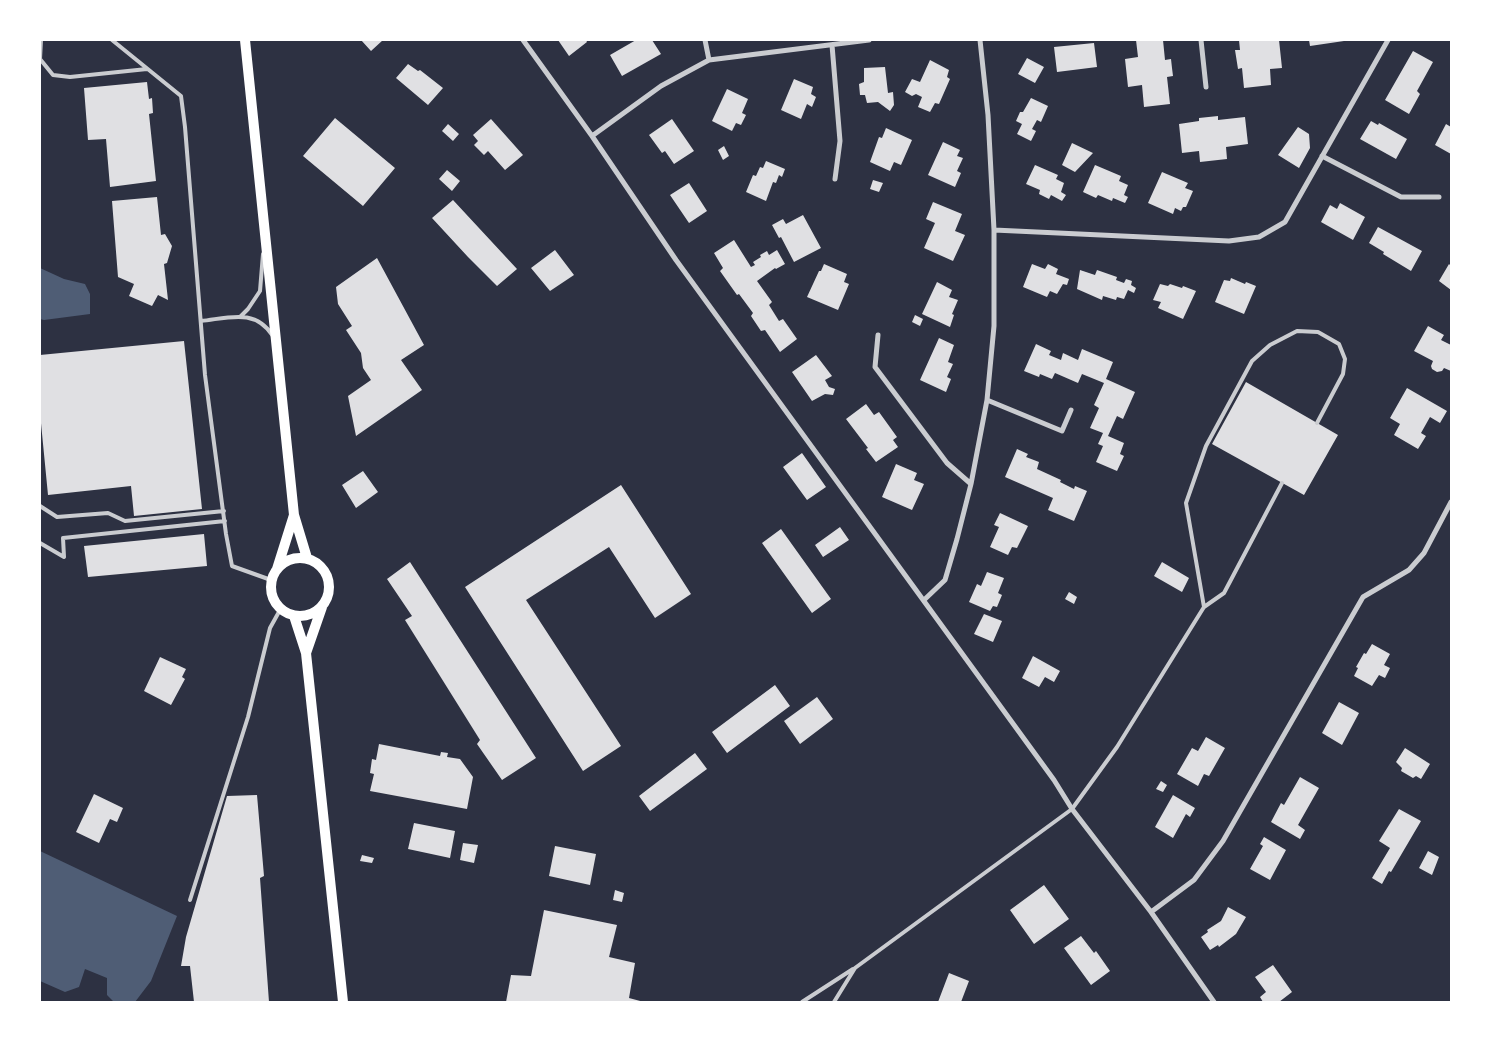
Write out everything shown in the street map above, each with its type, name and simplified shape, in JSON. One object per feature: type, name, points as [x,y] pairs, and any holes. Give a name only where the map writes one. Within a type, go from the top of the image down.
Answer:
[{"type":"main road","points":[[244,40],[294,515],[307,558]]},
{"type":"main road","points":[[294,515],[272,580],[273,597],[280,610],[294,616],[309,615],[322,607]]},
{"type":"main road","points":[[277,569],[290,559],[307,558],[321,565],[329,578],[329,594],[322,607],[306,653]]},
{"type":"main road","points":[[294,616],[306,653],[342,1002]]},
{"type":"street","points":[[523,40],[592,136],[676,260],[1054,780],[1072,809],[1151,912],[1214,1002]]},
{"type":"street","points":[[705,40],[709,60]]},
{"type":"street","points":[[592,136],[661,86],[709,60],[869,40]]},
{"type":"street","points":[[924,600],[945,580],[970,484],[986,400],[994,326],[994,230],[988,115],[980,40]]},
{"type":"street","points":[[1201,40],[1206,87]]},
{"type":"street","points":[[994,230],[1229,241],[1259,237],[1285,222],[1388,40]]},
{"type":"street","points":[[832,45],[840,141],[835,179]]},
{"type":"street","points":[[1322,156],[1401,197],[1439,197]]},
{"type":"street","points":[[878,335],[875,367],[947,463],[970,484]]},
{"type":"street","points":[[986,400],[1062,431],[1072,410]]},
{"type":"street","points":[[1151,912],[1194,880],[1223,841],[1363,597],[1409,570],[1424,553],[1451,502]]},
{"type":"lane","points":[[41,40],[40,59],[53,75],[70,77],[147,69]]},
{"type":"lane","points":[[112,40],[181,96],[205,375],[232,566],[272,580]]},
{"type":"lane","points":[[240,317],[260,291],[264,229]]},
{"type":"lane","points":[[200,321],[240,317],[254,318],[267,327],[276,342]]},
{"type":"lane","points":[[1204,607],[1186,503],[1206,446],[1252,361],[1270,345],[1297,331],[1318,332],[1339,344],[1345,359],[1343,374],[1317,423]]},
{"type":"lane","points":[[802,1002],[855,968],[1072,809],[1117,746],[1204,607],[1224,593],[1282,483]]},
{"type":"lane","points":[[40,506],[57,517],[108,513],[125,521],[224,511]]},
{"type":"lane","points":[[40,544],[64,557],[63,538],[225,522]]},
{"type":"lane","points":[[190,900],[248,718],[270,628],[280,610]]},
{"type":"lane","points":[[834,1002],[855,968]]},
{"type":"water","points":[[40,268],[64,279],[85,284],[90,294],[90,314],[40,319]]},
{"type":"water","points":[[40,851],[177,916],[151,981],[135,1002],[114,1002],[107,995],[107,978],[85,969],[79,987],[65,992],[40,981]]},
{"type":"building","points":[[361,40],[383,40],[371,51]]},
{"type":"building","points":[[558,40],[586,40],[587,42],[569,56]]},
{"type":"building","points":[[636,40],[652,40],[661,54],[622,76],[610,55]]},
{"type":"building","points":[[1136,40],[1163,40],[1165,60],[1171,59],[1173,76],[1167,77],[1170,104],[1144,107],[1142,85],[1128,87],[1125,59],[1138,57]]},
{"type":"building","points":[[1239,40],[1279,40],[1282,68],[1270,69],[1271,85],[1244,88],[1242,68],[1238,69],[1235,50],[1240,50]]},
{"type":"building","points":[[1309,40],[1344,40],[1344,41],[1310,46]]},
{"type":"building","points":[[1094,43],[1097,67],[1057,72],[1054,47]]},
{"type":"building","points":[[1413,51],[1433,62],[1417,91],[1420,94],[1409,114],[1385,100]]},
{"type":"building","points":[[1027,58],[1044,67],[1035,83],[1018,74]]},
{"type":"building","points":[[930,60],[949,70],[947,77],[950,79],[939,104],[935,103],[930,112],[918,107],[922,97],[916,94],[912,96],[905,92],[912,79],[920,82]]},
{"type":"building","points":[[408,64],[418,71],[420,70],[443,88],[428,105],[396,78]]},
{"type":"building","points":[[885,67],[888,93],[893,92],[894,105],[890,111],[878,102],[867,103],[865,95],[860,95],[859,84],[864,82],[864,68]]},
{"type":"building","points":[[794,79],[813,87],[811,94],[816,97],[812,107],[807,104],[801,119],[781,110]]},
{"type":"building","points":[[147,82],[149,99],[152,98],[153,113],[149,114],[156,181],[110,187],[106,139],[88,140],[84,88]]},
{"type":"building","points":[[727,89],[748,99],[742,113],[746,115],[741,125],[736,123],[732,131],[712,121]]},
{"type":"building","points":[[1031,98],[1048,106],[1041,122],[1037,120],[1032,129],[1036,131],[1031,141],[1017,134],[1022,124],[1016,121],[1020,112],[1023,112]]},
{"type":"building","points":[[1218,116],[1218,120],[1245,117],[1248,144],[1226,147],[1227,159],[1200,162],[1199,151],[1182,153],[1179,124],[1199,121],[1199,118]]},
{"type":"building","points":[[335,118],[395,168],[363,206],[303,156]]},
{"type":"building","points":[[491,119],[523,155],[505,170],[488,151],[484,155],[474,145],[478,141],[473,135]]},
{"type":"building","points":[[672,119],[694,151],[674,164],[665,151],[662,153],[649,135]]},
{"type":"building","points":[[1371,121],[1378,125],[1379,123],[1407,139],[1396,159],[1360,139]]},
{"type":"building","points":[[448,124],[459,134],[453,141],[442,131]]},
{"type":"building","points":[[1446,124],[1451,127],[1451,154],[1435,145]]},
{"type":"building","points":[[1298,127],[1309,134],[1310,148],[1299,168],[1278,155]]},
{"type":"building","points":[[886,128],[912,140],[901,165],[894,162],[890,171],[870,162],[879,137],[882,138]]},
{"type":"building","points":[[943,142],[960,150],[957,156],[963,158],[957,171],[961,173],[955,187],[928,175]]},
{"type":"building","points":[[1072,143],[1093,153],[1075,172],[1062,165]]},
{"type":"building","points":[[724,146],[729,156],[723,160],[718,150]]},
{"type":"building","points":[[766,161],[785,169],[782,177],[779,175],[776,183],[773,182],[766,201],[746,192],[753,175],[756,176],[760,167],[763,168]]},
{"type":"building","points":[[1035,165],[1058,175],[1056,179],[1064,183],[1061,192],[1066,195],[1062,201],[1051,195],[1049,199],[1039,194],[1040,190],[1026,184]]},
{"type":"building","points":[[1095,165],[1121,176],[1119,181],[1128,185],[1124,195],[1128,197],[1125,203],[1113,198],[1112,201],[1098,195],[1096,198],[1083,192]]},
{"type":"building","points":[[447,170],[460,181],[452,191],[439,179]]},
{"type":"building","points":[[1162,172],[1188,183],[1185,188],[1193,191],[1186,207],[1183,207],[1181,211],[1175,208],[1173,214],[1148,203]]},
{"type":"building","points":[[873,180],[883,183],[879,192],[870,189]]},
{"type":"building","points":[[689,183],[707,211],[689,223],[670,195]]},
{"type":"building","points":[[157,197],[161,235],[165,234],[172,246],[167,263],[164,264],[168,300],[158,295],[152,306],[129,296],[134,284],[118,277],[112,201]]},
{"type":"building","points":[[453,200],[517,269],[497,286],[432,218]]},
{"type":"building","points":[[933,202],[962,214],[955,231],[965,235],[953,261],[924,248],[935,223],[926,219]]},
{"type":"building","points":[[1340,203],[1365,217],[1353,240],[1321,222],[1330,205],[1337,209]]},
{"type":"building","points":[[803,215],[821,248],[794,262],[781,237],[779,238],[772,225],[783,219],[786,224]]},
{"type":"building","points":[[1378,227],[1422,251],[1411,271],[1369,243]]},
{"type":"building","points":[[734,240],[751,267],[755,265],[753,262],[761,257],[760,255],[767,251],[769,255],[777,250],[785,264],[775,268],[757,281],[772,302],[769,305],[779,321],[783,319],[797,339],[780,352],[765,330],[761,331],[751,316],[753,313],[720,271],[723,268],[714,253]]},
{"type":"building","points":[[555,250],[574,275],[550,291],[531,268]]},
{"type":"building","points":[[377,258],[424,345],[401,360],[422,390],[356,436],[348,396],[371,380],[363,368],[361,353],[346,330],[352,326],[338,304],[336,287]]},
{"type":"building","points":[[824,264],[847,274],[844,282],[849,284],[838,310],[807,297]]},
{"type":"building","points":[[1032,264],[1045,269],[1048,264],[1058,269],[1056,274],[1069,279],[1067,285],[1063,284],[1057,294],[1050,291],[1047,297],[1023,287]]},
{"type":"building","points":[[1449,264],[1451,266],[1451,290],[1439,281]]},
{"type":"building","points":[[1080,270],[1095,275],[1097,270],[1117,277],[1116,280],[1124,283],[1126,279],[1132,281],[1131,285],[1136,288],[1134,293],[1128,290],[1124,299],[1117,297],[1116,300],[1103,296],[1102,300],[1077,289]]},
{"type":"building","points":[[1231,278],[1256,286],[1244,314],[1215,302],[1224,280],[1230,281]]},
{"type":"building","points":[[937,282],[952,290],[949,297],[958,300],[952,314],[954,315],[950,327],[922,314]]},
{"type":"building","points":[[1160,284],[1168,286],[1170,284],[1182,288],[1183,286],[1196,291],[1183,319],[1158,308],[1161,302],[1153,300]]},
{"type":"building","points":[[915,315],[923,319],[920,326],[912,322]]},
{"type":"building","points":[[1428,326],[1444,335],[1441,340],[1451,345],[1451,371],[1444,368],[1442,371],[1437,372],[1432,369],[1433,361],[1414,351]]},
{"type":"building","points":[[939,338],[954,345],[948,362],[953,364],[947,377],[951,379],[946,392],[920,380]]},
{"type":"building","points":[[184,341],[202,509],[134,516],[131,486],[48,495],[40,413],[40,355]]},
{"type":"building","points":[[1036,344],[1051,351],[1049,355],[1061,360],[1063,353],[1078,360],[1082,349],[1113,362],[1106,379],[1135,392],[1123,419],[1117,416],[1108,436],[1124,443],[1120,454],[1124,456],[1117,471],[1096,462],[1103,446],[1098,444],[1103,433],[1090,428],[1099,408],[1094,405],[1104,383],[1082,374],[1078,383],[1055,373],[1052,379],[1040,374],[1039,377],[1024,371]]},
{"type":"building","points":[[816,355],[832,376],[825,380],[829,387],[835,389],[833,395],[825,394],[812,401],[792,372]]},
{"type":"building","points":[[1246,382],[1338,435],[1304,495],[1212,444]]},
{"type":"building","points":[[1407,388],[1447,411],[1440,423],[1430,417],[1421,433],[1426,436],[1418,449],[1394,435],[1400,424],[1390,418]]},
{"type":"building","points":[[866,404],[874,415],[879,412],[897,437],[893,440],[898,447],[876,462],[846,419]]},
{"type":"building","points":[[1017,449],[1028,454],[1026,457],[1039,462],[1037,469],[1061,480],[1060,482],[1074,489],[1075,486],[1087,491],[1074,521],[1048,510],[1053,498],[1005,477]]},
{"type":"building","points":[[802,453],[826,487],[807,500],[783,467]]},
{"type":"building","points":[[896,464],[917,473],[914,480],[924,484],[912,510],[882,497]]},
{"type":"building","points":[[363,471],[378,492],[356,508],[342,485]]},
{"type":"building","points":[[621,485],[691,594],[655,618],[609,547],[526,600],[621,746],[583,771],[465,587]]},
{"type":"building","points":[[1000,513],[1028,526],[1017,548],[1012,547],[1008,555],[990,547],[999,527],[994,525]]},
{"type":"building","points":[[840,527],[849,540],[823,557],[815,545]]},
{"type":"building","points":[[781,529],[831,599],[812,613],[762,543]]},
{"type":"building","points":[[204,534],[207,566],[88,577],[84,546]]},
{"type":"building","points":[[410,562],[536,758],[502,780],[477,744],[480,740],[405,620],[412,616],[387,579]]},
{"type":"building","points":[[1162,562],[1189,578],[1182,592],[1154,576]]},
{"type":"building","points":[[987,572],[1004,578],[998,593],[1002,595],[997,607],[993,606],[990,611],[969,602],[977,584],[981,586]]},
{"type":"building","points":[[1069,592],[1077,597],[1074,604],[1065,599]]},
{"type":"building","points":[[984,614],[1002,621],[993,642],[974,634]]},
{"type":"building","points":[[1372,644],[1390,654],[1384,665],[1390,668],[1385,678],[1379,675],[1372,686],[1354,676],[1358,668],[1356,667]]},
{"type":"building","points":[[1033,656],[1060,671],[1054,682],[1045,677],[1039,687],[1022,678]]},
{"type":"building","points":[[160,657],[186,669],[182,677],[185,679],[171,705],[144,691]]},
{"type":"building","points":[[775,685],[790,706],[727,753],[712,732]]},
{"type":"building","points":[[817,697],[833,719],[800,744],[784,721]]},
{"type":"building","points":[[1339,702],[1359,713],[1342,745],[1322,733]]},
{"type":"building","points":[[1206,737],[1225,748],[1209,776],[1204,774],[1198,786],[1177,774],[1192,748],[1198,751]]},
{"type":"building","points":[[379,744],[440,756],[441,752],[448,753],[447,757],[460,759],[473,777],[467,809],[370,791],[374,774],[370,773],[372,759],[376,760]]},
{"type":"building","points":[[1405,748],[1430,764],[1421,779],[1416,776],[1413,778],[1401,771],[1402,768],[1396,762]]},
{"type":"building","points":[[695,753],[707,769],[650,811],[639,796]]},
{"type":"building","points":[[1300,777],[1319,788],[1298,825],[1305,830],[1300,839],[1271,822],[1281,803],[1284,805]]},
{"type":"building","points":[[1161,781],[1167,785],[1163,792],[1156,789]]},
{"type":"building","points":[[94,794],[123,808],[117,822],[110,819],[99,843],[76,832]]},
{"type":"building","points":[[257,795],[264,876],[260,878],[269,1002],[194,1002],[190,966],[181,966],[186,937],[227,796]]},
{"type":"building","points":[[1173,795],[1195,808],[1190,817],[1186,814],[1173,838],[1155,827]]},
{"type":"building","points":[[1399,809],[1421,821],[1382,884],[1372,878],[1390,848],[1379,841]]},
{"type":"building","points":[[414,823],[455,831],[450,858],[408,849]]},
{"type":"building","points":[[1264,837],[1286,850],[1270,880],[1250,869],[1263,846],[1260,844]]},
{"type":"building","points":[[463,843],[478,845],[474,863],[460,860]]},
{"type":"building","points":[[555,846],[596,854],[590,885],[549,876]]},
{"type":"building","points":[[1428,851],[1439,857],[1432,875],[1419,868]]},
{"type":"building","points":[[362,855],[374,858],[372,863],[360,861]]},
{"type":"building","points":[[1044,885],[1069,919],[1034,944],[1010,910]]},
{"type":"building","points":[[615,890],[624,893],[622,902],[613,900]]},
{"type":"building","points":[[1228,907],[1246,917],[1236,934],[1219,947],[1218,945],[1210,950],[1201,937],[1208,932],[1207,930],[1221,921]]},
{"type":"building","points":[[544,910],[617,925],[609,957],[635,963],[629,998],[644,1002],[506,1002],[511,975],[531,976]]},
{"type":"building","points":[[1081,936],[1094,953],[1096,951],[1110,971],[1091,985],[1064,948]]},
{"type":"building","points":[[1273,965],[1292,992],[1279,1002],[1263,1002],[1260,997],[1266,992],[1255,977]]},
{"type":"building","points":[[949,973],[969,981],[961,1002],[938,1002]]}]
